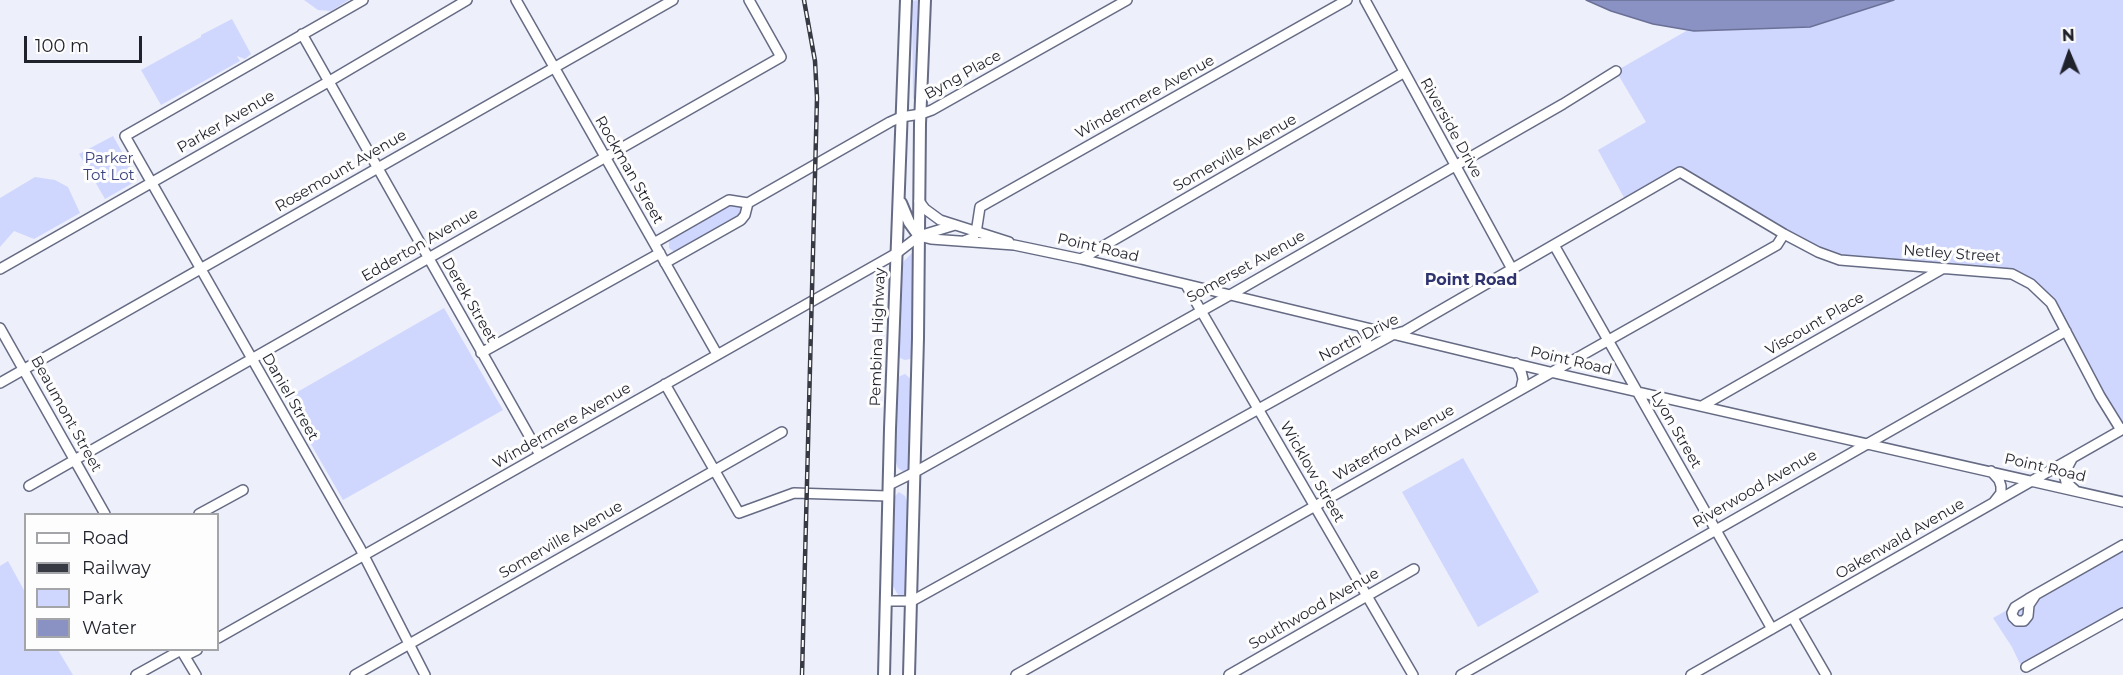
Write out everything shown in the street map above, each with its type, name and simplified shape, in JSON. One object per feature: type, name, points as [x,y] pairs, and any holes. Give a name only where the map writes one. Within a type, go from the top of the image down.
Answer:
[{"type":"main road","name":"Pembina Highway","points":[[884,675],[888,490],[906,0]]},
{"type":"main road","points":[[909,675],[925,0]]},
{"type":"main road","points":[[899,200],[918,236]]},
{"type":"street","points":[[302,34],[363,0]]},
{"type":"street","name":"Parker Avenue","points":[[0,269],[467,0]]},
{"type":"street","name":"Rockman Street","points":[[516,0],[717,354]]},
{"type":"street","name":"Rosemount Avenue","points":[[0,382],[673,0]]},
{"type":"street","name":"Edderton Avenue","points":[[29,486],[781,57],[749,0]]},
{"type":"street","name":"Byng Place","points":[[654,243],[729,200],[748,203],[902,117],[921,114],[976,86],[1127,0]]},
{"type":"street","name":"Windermere Avenue","points":[[977,232],[980,207],[1347,0]]},
{"type":"street","name":"Riverside Drive","points":[[1365,0],[1512,269]]},
{"type":"street","name":"Derek Street","points":[[302,34],[540,455]]},
{"type":"street","name":"Daniel Street","points":[[302,34],[124,136],[363,556],[425,675]]},
{"type":"street","name":"Somerset Avenue","points":[[888,490],[915,472],[1563,104],[1616,71]]},
{"type":"street","name":"Somerville Avenue","points":[[1081,259],[1403,73]]},
{"type":"street","name":"North Drive","points":[[886,601],[912,601],[1394,334],[1405,331],[1680,172],[1784,234],[1818,252],[1840,260]]},
{"type":"street","name":"Point Road","points":[[919,201],[936,218],[998,237],[1014,245]]},
{"type":"street","name":"Byng Place","points":[[665,263],[741,220],[748,203]]},
{"type":"street","points":[[918,236],[955,225]]},
{"type":"street","points":[[964,241],[972,238],[977,232]]},
{"type":"street","name":"Waterford Avenue","points":[[1016,675],[1777,245],[1784,234]]},
{"type":"street","name":"Windermere Avenue","points":[[219,637],[897,253],[918,236]]},
{"type":"street","name":"Point Road","points":[[918,236],[1014,245],[1081,259],[1550,372],[2123,502]]},
{"type":"street","name":"Lyon Street","points":[[1554,245],[1772,629]]},
{"type":"street","points":[[482,353],[660,253]]},
{"type":"street","name":"Netley Street","points":[[1840,260],[2012,274],[2022,279],[2036,288],[2051,303],[2100,396],[2122,429]]},
{"type":"street","name":"Viscount Place","points":[[1702,406],[1943,268]]},
{"type":"street","name":"Wicklow Street","points":[[1186,285],[1413,675]]},
{"type":"street","points":[[1422,321],[1422,341]]},
{"type":"street","points":[[1361,327],[1367,337],[1365,350]]},
{"type":"street","name":"Beaumont Street","points":[[0,328],[104,513]]},
{"type":"street","name":"Riverwood Avenue","points":[[1461,675],[1714,529],[2066,331]]},
{"type":"street","points":[[1516,363],[1523,379],[1521,388]]},
{"type":"street","points":[[665,384],[739,513],[794,493],[888,490]]},
{"type":"street","name":"Oakenwald Avenue","points":[[1693,675],[2122,429]]},
{"type":"street","name":"Somerville Avenue","points":[[355,675],[713,469],[782,432]]},
{"type":"street","points":[[2072,458],[2064,474],[2066,482],[2077,491]]},
{"type":"street","points":[[1991,471],[2001,486],[2001,494],[1992,504]]},
{"type":"street","points":[[201,513],[243,490]]},
{"type":"street","points":[[2035,596],[2123,545]]},
{"type":"street","name":"Southwood Avenue","points":[[1229,675],[1414,569]]},
{"type":"street","points":[[2026,667],[2123,613]]},
{"type":"street","points":[[1793,618],[1826,675]]},
{"type":"street","points":[[136,675],[183,653],[196,675]]},
{"type":"green space","points":[[304,0],[349,0],[331,11],[318,10]]},
{"type":"green space","points":[[918,0],[915,99],[913,99],[912,1]]},
{"type":"green space","points":[[1894,0],[2123,0],[2123,429],[2051,303],[2022,279],[1840,260],[1680,172],[1627,203],[1598,150],[1646,122],[1616,71],[1688,30],[1810,27]]},
{"type":"green space","points":[[232,19],[251,54],[245,59],[237,56],[240,61],[161,105],[141,70]]},
{"type":"green space","name":"Parker Tot Lot","points":[[113,136],[138,180],[105,199],[79,154]]},
{"type":"green space","points":[[35,177],[55,180],[68,187],[80,213],[34,239],[14,231],[0,247],[0,198]]},
{"type":"green space","points":[[731,204],[739,205],[742,210],[741,215],[678,252],[669,248],[672,238]]},
{"type":"green space","points":[[912,253],[912,355],[910,359],[905,360],[898,354],[900,270],[904,261]]},
{"type":"green space","points":[[444,308],[503,410],[343,500],[285,399]]},
{"type":"green space","points":[[905,374],[912,380],[909,469],[905,473],[898,468],[896,462],[897,379]]},
{"type":"green space","points":[[1463,458],[1539,592],[1478,627],[1402,492]]},
{"type":"green space","points":[[899,492],[905,496],[908,504],[906,596],[902,597],[898,595],[893,586],[895,496]]},
{"type":"green space","points":[[2123,545],[2123,613],[2026,667],[2023,663],[2020,664],[1993,618]]},
{"type":"green space","points":[[8,561],[24,590],[24,651],[59,651],[73,675],[0,675],[0,566]]},
{"type":"water","points":[[1586,0],[1894,0],[1810,27],[1694,31],[1653,24],[1611,11]]},
{"type":"railway","points":[[802,675],[817,98],[815,61],[804,0]]},
{"type":"district","name":"Point Road","points":[[1471,280]]}]
